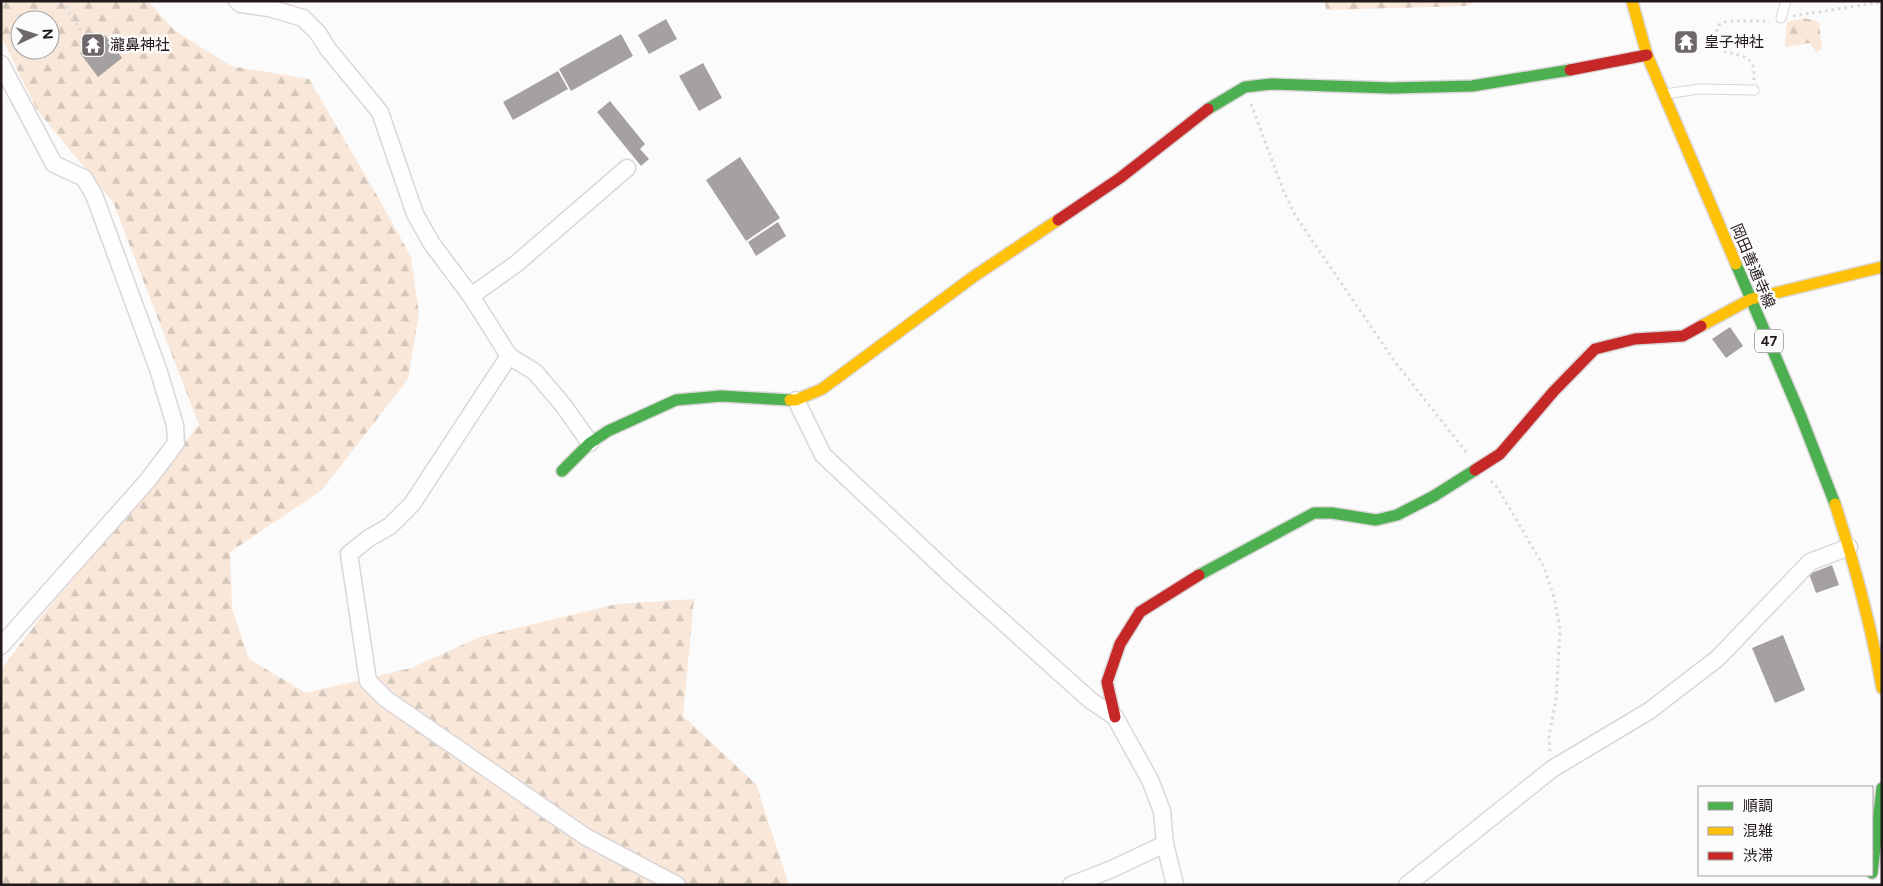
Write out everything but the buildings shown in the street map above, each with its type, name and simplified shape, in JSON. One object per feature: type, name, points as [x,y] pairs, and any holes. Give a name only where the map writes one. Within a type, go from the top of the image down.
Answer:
[{"type":"street","points":[[237,1],[241,4],[270,8],[303,18],[318,33],[328,49],[380,112],[415,214],[432,244],[471,296],[509,356],[535,372],[590,443]]},
{"type":"street","name":"岡田善通寺線","points":[[1632,1],[1647,55],[1817,454],[1867,606],[1877,652],[1882,688]]},
{"type":"street","points":[[562,471],[590,443],[608,431],[676,400],[721,396],[796,400],[822,389],[973,278],[1120,178],[1208,110],[1245,87],[1271,84],[1391,88],[1472,86],[1647,55]]},
{"type":"street","points":[[1,64],[54,164],[84,178],[94,194],[158,369],[175,425],[176,442],[148,480],[1,646]]},
{"type":"street","points":[[471,296],[516,264],[627,168]]},
{"type":"street","points":[[1175,885],[1166,844],[1162,811],[1150,780],[1115,717],[1107,682],[1120,644],[1140,612],[1193,578],[1314,513],[1332,513],[1376,520],[1397,515],[1434,496],[1500,454],[1554,390],[1595,349],[1635,338],[1683,336],[1751,299],[1882,267]]},
{"type":"street","points":[[509,356],[412,504],[390,526],[369,538],[349,554],[368,681],[386,699],[586,837],[677,885]]},
{"type":"street","points":[[796,400],[823,455],[953,577],[1090,700],[1115,717]]},
{"type":"street","points":[[1407,885],[1552,770],[1649,711],[1718,658],[1810,562],[1849,547]]},
{"type":"street","points":[[1873,868],[1878,838],[1882,788]]},
{"type":"street","points":[[1071,885],[1112,869],[1166,844]]},
{"type":"lane","points":[[1781,18],[1786,1]]},
{"type":"lane","points":[[1664,94],[1674,91],[1700,89],[1754,90]]},
{"type":"path","points":[[62,1],[81,31]]},
{"type":"path","points":[[1754,90],[1754,66],[1750,60],[1721,50],[1716,43],[1715,34],[1719,25],[1727,21],[1768,22],[1781,18],[1882,2]]},
{"type":"path","points":[[1245,87],[1282,190],[1294,215],[1395,362],[1471,458]]},
{"type":"path","points":[[1490,480],[1543,565],[1554,597],[1560,629],[1556,700],[1549,736],[1552,770]]},
{"type":"green space","points":[[1,1],[148,1],[174,30],[231,66],[309,79],[411,257],[419,314],[408,379],[322,490],[230,552],[232,609],[249,659],[306,693],[411,668],[480,637],[617,604],[694,599],[683,716],[756,784],[789,885],[1,885],[1,669],[41,617],[199,425],[113,202],[37,110],[13,60],[60,60],[60,10],[10,10],[10,54],[1,36]]},
{"type":"green space","points":[[1325,1],[1476,1],[1466,6],[1326,10]]},
{"type":"green space","points":[[1804,18],[1819,22],[1822,49],[1816,52],[1810,43],[1785,47],[1787,22]]},
{"type":"traffic: fast","points":[[1208,109],[1245,87],[1271,84],[1391,88],[1472,86],[1570,70]]},
{"type":"traffic: fast","points":[[1736,264],[1800,414],[1835,504]]},
{"type":"traffic: fast","points":[[562,471],[590,443],[608,431],[676,400],[721,396],[790,400]]},
{"type":"traffic: fast","points":[[1199,575],[1314,513],[1332,513],[1376,520],[1397,515],[1434,496],[1475,470]]},
{"type":"traffic: fast","points":[[1873,864],[1882,788]]},
{"type":"traffic: slow","points":[[1632,1],[1647,55],[1736,264]]},
{"type":"traffic: slow","points":[[790,400],[796,400],[822,389],[973,277],[1058,220]]},
{"type":"traffic: slow","points":[[1701,326],[1751,299],[1882,267]]},
{"type":"traffic: slow","points":[[1835,504],[1862,595],[1882,688]]},
{"type":"traffic: jam","points":[[1570,70],[1647,55]]},
{"type":"traffic: jam","points":[[1058,220],[1120,178],[1208,109]]},
{"type":"traffic: jam","points":[[1475,470],[1500,454],[1554,391],[1595,349],[1635,339],[1683,336],[1701,326]]},
{"type":"traffic: jam","points":[[1115,717],[1107,682],[1120,644],[1140,612],[1199,575]]},
{"type":"place","name":"皇子神社","points":[[1686,42]]},
{"type":"place","name":"瀧鼻神社","points":[[93,45]]}]
